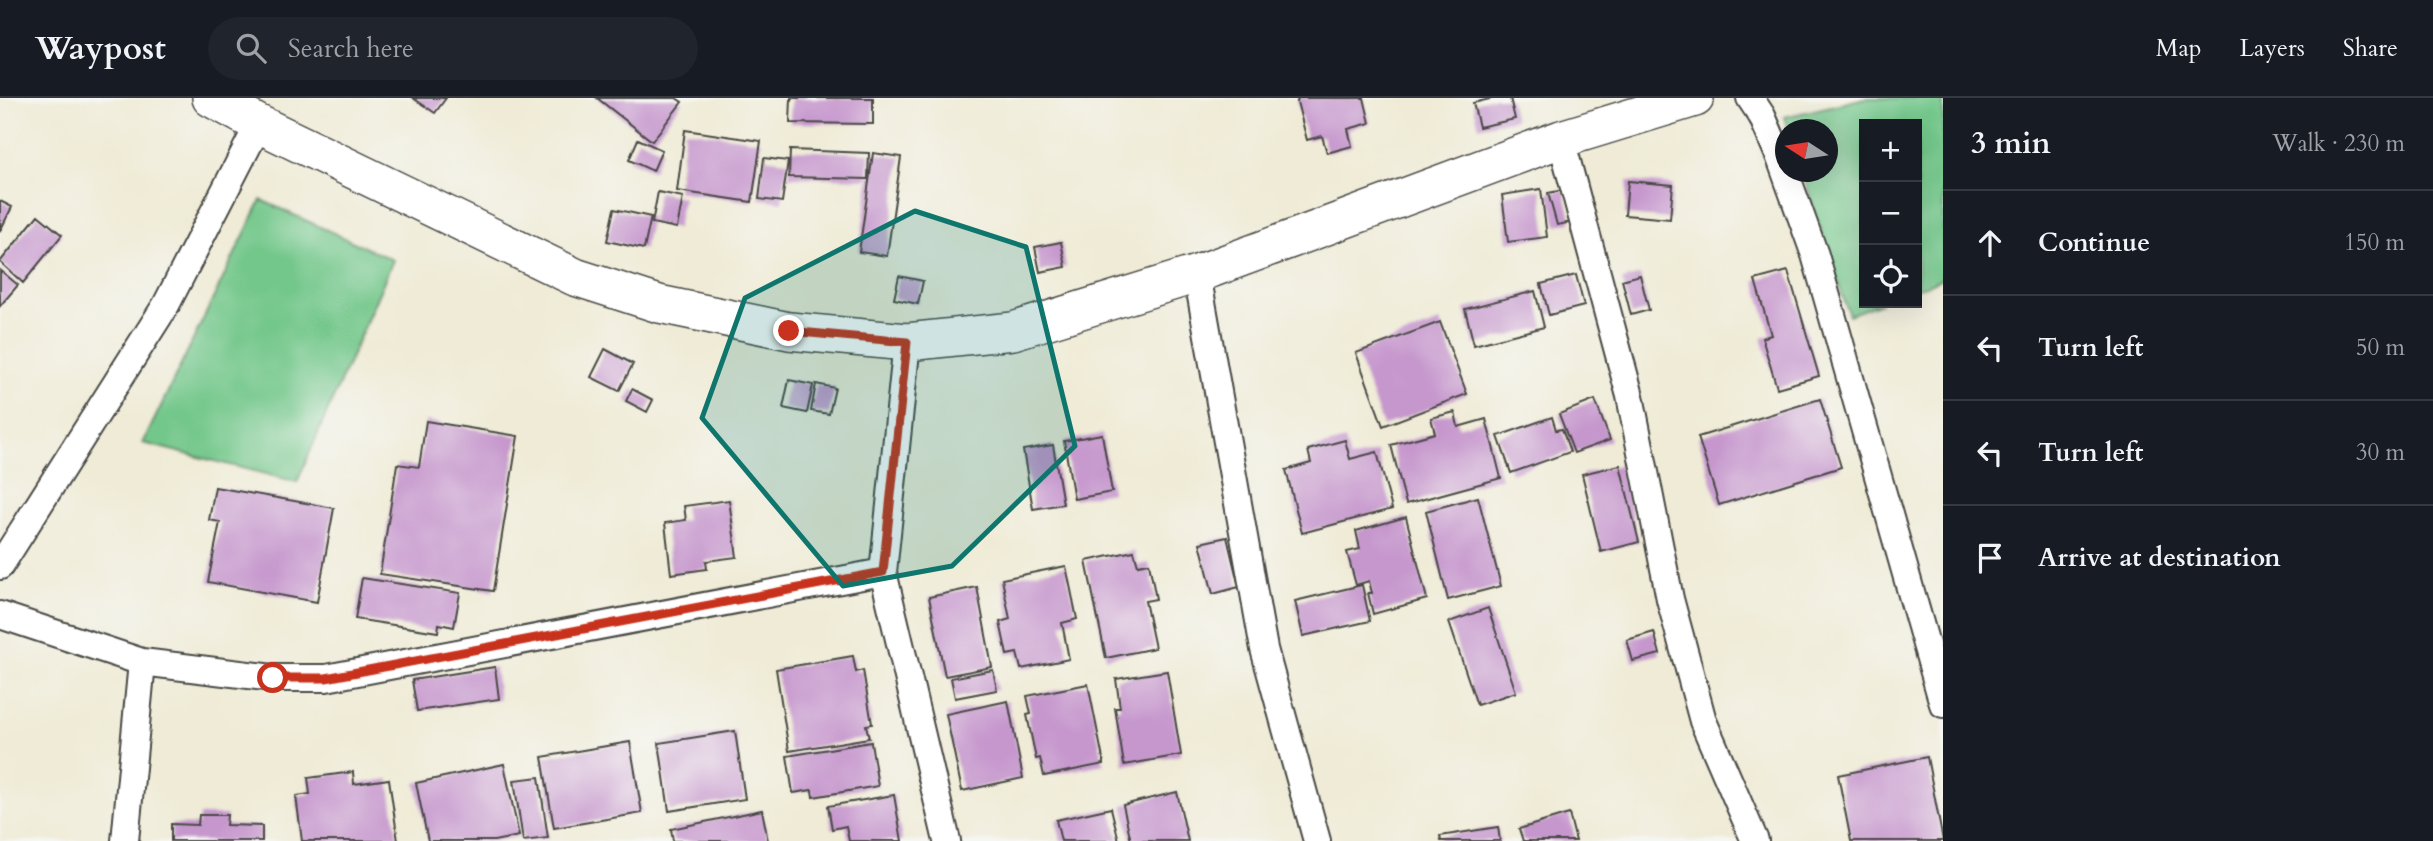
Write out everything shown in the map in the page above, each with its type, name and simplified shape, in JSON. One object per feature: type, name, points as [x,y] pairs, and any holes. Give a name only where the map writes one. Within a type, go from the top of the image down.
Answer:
[{"type":"street","points":[[213,98],[259,124],[575,276],[659,304],[789,331],[907,342],[1013,331],[1197,274],[1561,139],[1679,100]]},
{"type":"street","points":[[1750,98],[1762,116],[1780,158],[1815,255],[1943,704]]},
{"type":"street","points":[[0,566],[166,305],[259,124]]},
{"type":"street","points":[[1561,139],[1630,397],[1670,599],[1703,721],[1755,841]]},
{"type":"street","points":[[1197,274],[1264,649],[1317,841]]},
{"type":"street","points":[[907,342],[883,572],[947,841]]},
{"type":"street","points":[[0,615],[142,662],[273,678],[326,678],[883,572]]},
{"type":"street","points":[[125,841],[142,662]]},
{"type":"highlighted area","points":[[915,211],[1026,247],[1075,446],[952,566],[843,586],[702,418],[745,298]]},
{"type":"green space","points":[[1865,98],[1943,98],[1943,278],[1922,287],[1922,119],[1859,119],[1859,308],[1868,308],[1849,315],[1805,182],[1838,182],[1838,119],[1784,117]]},
{"type":"green space","points":[[261,200],[393,260],[297,482],[143,443]]},
{"type":"building","points":[[413,98],[446,98],[435,113]]},
{"type":"building","points":[[597,98],[676,98],[682,102],[652,141]]},
{"type":"building","points":[[791,98],[873,98],[873,124],[790,123]]},
{"type":"building","points":[[1298,98],[1364,98],[1370,123],[1348,129],[1352,146],[1327,153],[1322,136],[1307,140]]},
{"type":"building","points":[[1494,98],[1510,98],[1515,119],[1479,127],[1473,103]]},
{"type":"building","points":[[685,130],[761,141],[752,202],[677,191]]},
{"type":"building","points":[[638,139],[662,150],[653,171],[629,160]]},
{"type":"building","points":[[790,150],[869,153],[868,179],[789,177]]},
{"type":"building","points":[[873,153],[901,157],[887,256],[859,252]]},
{"type":"building","points":[[764,158],[788,161],[782,202],[759,199]]},
{"type":"building","points":[[1628,181],[1673,185],[1670,219],[1625,215]]},
{"type":"building","points":[[1541,189],[1547,237],[1508,242],[1502,195]]},
{"type":"building","points":[[1564,190],[1572,222],[1557,225],[1548,193]]},
{"type":"building","points":[[658,192],[683,197],[677,228],[652,223]]},
{"type":"building","points":[[0,201],[12,207],[0,231]]},
{"type":"building","points":[[614,209],[651,217],[644,249],[607,241]]},
{"type":"building","points":[[38,215],[62,235],[23,283],[0,262]]},
{"type":"building","points":[[1061,242],[1066,267],[1040,272],[1035,247]]},
{"type":"building","points":[[0,270],[18,285],[0,306]]},
{"type":"building","points":[[1788,271],[1819,376],[1777,388],[1762,338],[1771,335],[1755,280]]},
{"type":"building","points":[[1576,275],[1584,306],[1549,315],[1541,284]]},
{"type":"building","points":[[1640,275],[1649,310],[1631,315],[1622,280]]},
{"type":"building","points":[[899,276],[923,281],[918,304],[894,299]]},
{"type":"building","points":[[1535,291],[1544,327],[1474,345],[1465,309]]},
{"type":"building","points":[[1440,322],[1467,394],[1383,426],[1356,353]]},
{"type":"building","points":[[605,349],[633,364],[619,391],[591,377]]},
{"type":"building","points":[[789,380],[813,385],[807,413],[783,408]]},
{"type":"building","points":[[816,384],[835,388],[829,414],[811,411]]},
{"type":"building","points":[[632,389],[653,400],[647,412],[626,401]]},
{"type":"building","points":[[1820,399],[1841,467],[1719,505],[1698,437]]},
{"type":"building","points":[[1595,400],[1610,440],[1574,453],[1559,414]]},
{"type":"building","points":[[1455,412],[1458,427],[1486,419],[1501,478],[1406,504],[1391,445],[1435,433],[1431,418]]},
{"type":"building","points":[[1552,417],[1556,430],[1562,429],[1570,452],[1511,473],[1498,436]]},
{"type":"building","points":[[426,421],[518,436],[493,591],[380,574],[397,464],[419,467]]},
{"type":"building","points":[[1102,434],[1112,492],[1074,499],[1064,441]]},
{"type":"building","points":[[1345,440],[1350,459],[1377,452],[1392,509],[1302,533],[1286,470],[1311,463],[1308,450]]},
{"type":"building","points":[[1053,445],[1063,504],[1033,509],[1023,450]]},
{"type":"building","points":[[1620,465],[1639,542],[1601,552],[1582,474]]},
{"type":"building","points":[[215,487],[334,508],[317,602],[208,582],[220,522],[209,520]]},
{"type":"building","points":[[1478,497],[1501,586],[1448,600],[1426,511]]},
{"type":"building","points":[[729,500],[737,557],[706,561],[707,569],[671,574],[665,523],[686,520],[684,506]]},
{"type":"building","points":[[1406,517],[1427,599],[1373,614],[1368,593],[1372,593],[1369,581],[1356,585],[1347,552],[1360,549],[1356,531]]},
{"type":"building","points":[[1227,537],[1239,587],[1213,594],[1200,543]]},
{"type":"building","points":[[1134,551],[1138,565],[1149,563],[1156,599],[1145,601],[1155,648],[1106,658],[1086,561]]},
{"type":"building","points":[[1066,566],[1077,619],[1062,623],[1069,659],[1021,669],[1017,653],[1007,655],[1000,622],[1010,619],[1002,579]]},
{"type":"building","points":[[362,578],[460,593],[454,627],[439,624],[438,632],[355,619]]},
{"type":"building","points":[[1362,585],[1370,621],[1303,636],[1295,601]]},
{"type":"building","points":[[977,587],[992,667],[945,676],[929,597]]},
{"type":"building","points":[[1488,608],[1516,692],[1477,705],[1449,622]]},
{"type":"building","points":[[1654,632],[1660,654],[1633,661],[1627,640]]},
{"type":"building","points":[[853,656],[856,672],[863,670],[872,724],[866,725],[869,738],[789,751],[776,669]]},
{"type":"building","points":[[495,667],[499,699],[417,711],[412,680]]},
{"type":"building","points":[[993,670],[997,690],[955,698],[951,678]]},
{"type":"building","points":[[1167,671],[1181,755],[1124,765],[1115,708],[1120,708],[1116,679]]},
{"type":"building","points":[[1088,684],[1104,764],[1044,776],[1040,758],[1036,759],[1027,715],[1031,714],[1027,696]]},
{"type":"building","points":[[1008,701],[1023,778],[962,791],[946,714]]},
{"type":"building","points":[[735,731],[745,799],[669,811],[659,743]]},
{"type":"building","points":[[630,742],[642,813],[554,828],[542,757]]},
{"type":"building","points":[[871,742],[878,786],[813,797],[812,790],[793,793],[787,756]]},
{"type":"building","points":[[1927,757],[1943,841],[1851,841],[1838,775]]},
{"type":"building","points":[[504,764],[519,836],[494,841],[428,841],[416,783]]},
{"type":"building","points":[[353,772],[354,784],[389,779],[398,841],[302,841],[296,796],[310,794],[308,778]]},
{"type":"building","points":[[539,777],[548,838],[523,841],[514,780]]},
{"type":"building","points":[[1177,792],[1188,841],[1131,841],[1123,805]]},
{"type":"building","points":[[894,795],[902,841],[849,841],[846,826],[832,829],[828,806]]},
{"type":"building","points":[[1111,808],[1119,841],[1061,841],[1056,820]]},
{"type":"building","points":[[762,810],[768,841],[673,841],[671,829]]},
{"type":"building","points":[[1569,814],[1576,841],[1523,841],[1519,829]]},
{"type":"building","points":[[199,815],[227,815],[226,825],[262,826],[262,841],[171,841],[171,824],[198,825]]},
{"type":"building","points":[[1498,827],[1500,841],[1441,841],[1440,836]]},
{"type":"route","points":[[273,678],[326,678],[883,572],[907,342],[789,331]]}]
